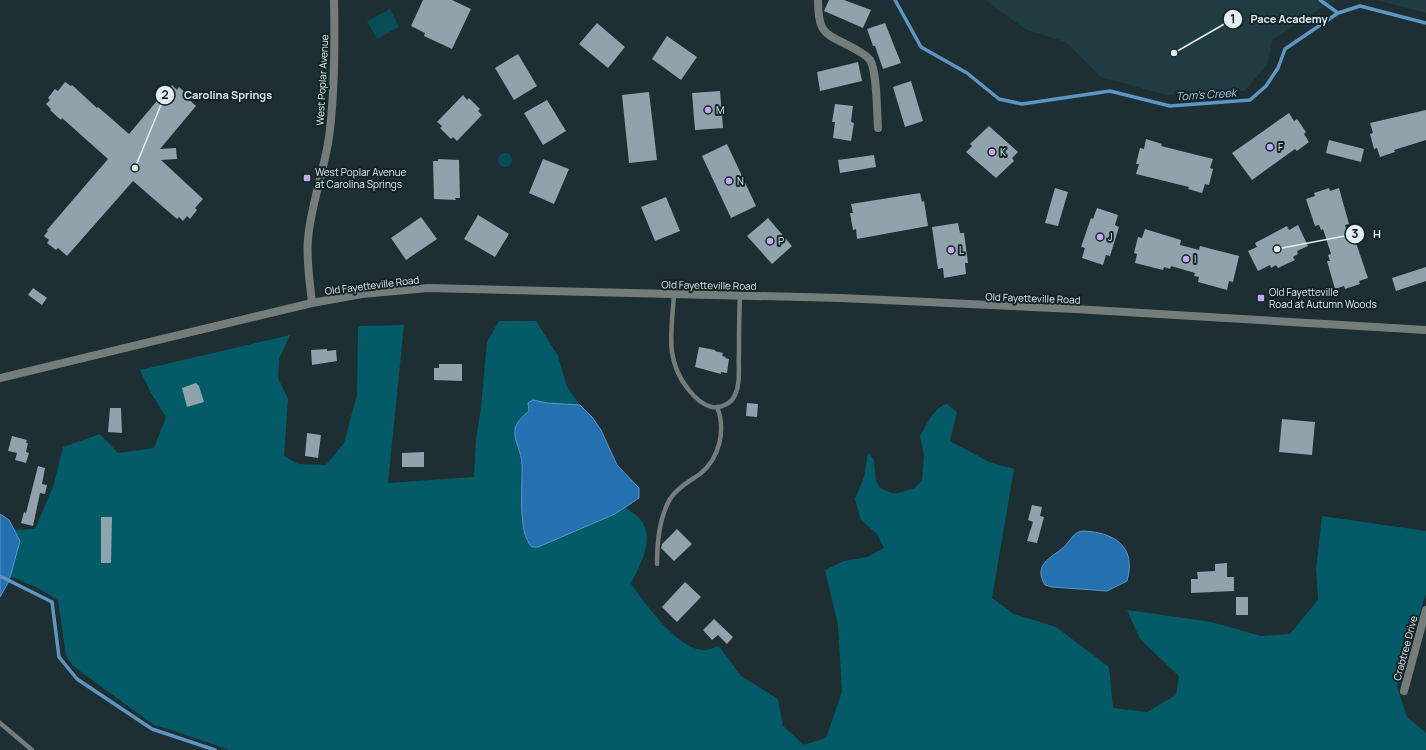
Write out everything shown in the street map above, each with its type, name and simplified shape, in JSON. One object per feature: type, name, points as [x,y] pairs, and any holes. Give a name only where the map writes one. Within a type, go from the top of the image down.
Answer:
[{"type":"street","name":"West Poplar Avenue","points":[[312,303],[308,268],[308,240],[312,213],[325,159],[332,115],[334,73],[334,0]]},
{"type":"street","points":[[818,0],[818,20],[823,32],[863,54],[870,60],[876,84],[878,128]]},
{"type":"street","name":"Old Fayetteville Road","points":[[0,378],[312,303],[362,294],[428,288],[740,295],[1075,309],[1426,330]]},
{"type":"street","name":"Crabtree Drive","points":[[1404,691],[1426,610]]},
{"type":"lane","points":[[674,294],[671,341],[672,362],[678,377],[692,394],[703,403],[718,407],[730,402],[735,395],[739,377],[740,295]]},
{"type":"lane","points":[[657,564],[660,526],[671,498],[676,491],[702,473],[717,450],[722,428],[718,407]]},
{"type":"lane","points":[[0,723],[32,750]]},
{"type":"shaded area","points":[[987,0],[1316,0],[1321,7],[1322,0],[1337,0],[1321,8],[1273,39],[1267,65],[1244,91],[1166,95],[1101,77],[1066,42],[1027,30],[994,7]]},
{"type":"shaded area","points":[[1376,0],[1426,0],[1426,13]]},
{"type":"shaded area","points":[[390,9],[399,27],[377,39],[367,21]]},
{"type":"shaded area","points":[[505,153],[510,155],[512,160],[510,165],[505,167],[500,165],[498,160],[500,155]]},
{"type":"shaded area","points":[[499,321],[536,321],[558,356],[567,387],[580,405],[547,403],[533,400],[515,431],[522,461],[524,529],[527,542],[574,532],[615,514],[625,507],[640,519],[645,527],[647,535],[645,552],[631,584],[637,592],[653,613],[673,634],[694,648],[704,650],[719,646],[741,676],[778,699],[783,726],[804,745],[826,738],[842,692],[838,625],[825,570],[844,561],[867,557],[884,548],[877,534],[861,520],[855,499],[864,477],[868,453],[874,460],[876,481],[880,488],[894,494],[915,488],[922,480],[924,455],[920,436],[935,412],[947,404],[957,412],[950,441],[989,462],[1014,469],[992,598],[1014,614],[1056,627],[1109,667],[1113,708],[1147,712],[1176,695],[1179,676],[1140,639],[1127,610],[1211,622],[1261,636],[1290,634],[1318,600],[1316,569],[1322,516],[1426,531],[1426,593],[1397,687],[1407,717],[1426,733],[1426,750],[229,750],[154,725],[73,666],[66,656],[58,600],[38,588],[10,576],[20,541],[14,530],[35,529],[53,487],[63,447],[100,434],[118,453],[154,448],[166,417],[151,393],[140,370],[290,335],[279,359],[278,378],[288,399],[284,456],[298,464],[326,465],[344,443],[357,395],[358,326],[404,325],[388,483],[474,477],[476,439],[481,408],[487,342]]},
{"type":"water","points":[[533,400],[547,403],[580,405],[592,417],[601,430],[617,465],[639,488],[639,498],[615,514],[538,547],[532,547],[527,540],[524,531],[522,508],[522,460],[515,435],[516,425],[529,411],[528,403]]},
{"type":"water","points":[[0,514],[9,520],[20,541],[9,581],[0,597]]},
{"type":"water","points":[[1082,531],[1104,534],[1120,543],[1126,550],[1129,559],[1127,581],[1107,591],[1052,587],[1045,585],[1041,572],[1042,567],[1049,559],[1064,547],[1074,535]]},
{"type":"building","points":[[423,0],[452,0],[471,9],[452,49],[424,36],[425,33],[411,26]]},
{"type":"building","points":[[829,0],[844,0],[871,10],[863,28],[824,11]]},
{"type":"building","points":[[597,23],[625,47],[608,68],[579,44]]},
{"type":"building","points":[[885,23],[901,63],[883,69],[867,29]]},
{"type":"building","points":[[667,36],[697,57],[681,80],[652,59]]},
{"type":"building","points":[[518,54],[537,86],[514,100],[495,68]]},
{"type":"building","points":[[858,62],[862,81],[820,91],[817,72]]},
{"type":"building","points":[[911,81],[923,121],[905,127],[893,87]]},
{"type":"building","points":[[65,82],[71,86],[72,85],[129,134],[172,85],[177,90],[179,87],[188,95],[186,97],[196,106],[160,149],[176,148],[177,159],[161,160],[203,199],[195,208],[197,210],[190,219],[187,216],[183,221],[179,217],[177,219],[133,181],[67,256],[58,248],[56,250],[47,243],[49,240],[44,236],[48,231],[47,230],[108,159],[62,118],[61,120],[46,104],[50,100],[48,98],[55,89],[58,91]]},
{"type":"building","name":"M","points":[[720,91],[723,128],[695,130],[692,93]]},
{"type":"building","points":[[649,92],[657,160],[629,163],[622,95]]},
{"type":"building","points":[[463,95],[467,100],[469,98],[480,109],[478,111],[482,115],[457,141],[453,137],[451,139],[440,128],[442,126],[437,122]]},
{"type":"building","points":[[547,100],[566,131],[543,145],[524,113]]},
{"type":"building","points":[[835,104],[853,106],[851,122],[854,123],[851,141],[833,138],[835,122],[832,122]]},
{"type":"building","points":[[1426,110],[1426,140],[1394,150],[1395,152],[1380,157],[1377,148],[1374,149],[1370,134],[1373,133],[1370,123]]},
{"type":"building","name":"F","points":[[1289,113],[1294,121],[1297,119],[1306,132],[1304,134],[1309,142],[1297,151],[1295,149],[1252,180],[1232,153]]},
{"type":"building","name":"K","points":[[989,126],[1018,152],[1012,158],[1014,161],[996,178],[966,152],[972,146],[970,144]]},
{"type":"building","points":[[1146,139],[1162,144],[1161,146],[1213,159],[1210,168],[1213,169],[1209,185],[1205,184],[1202,193],[1188,189],[1189,187],[1136,174],[1139,164],[1136,164],[1140,148],[1144,149]]},
{"type":"building","points":[[1329,140],[1364,149],[1361,162],[1326,153]]},
{"type":"building","name":"N","points":[[727,144],[756,206],[731,218],[702,156]]},
{"type":"building","points":[[874,155],[876,167],[840,173],[838,160]]},
{"type":"building","points":[[438,159],[459,160],[460,198],[455,198],[456,200],[434,199],[433,161],[438,161]]},
{"type":"building","points":[[543,159],[569,169],[554,204],[529,193]]},
{"type":"building","points":[[1055,188],[1068,192],[1058,226],[1045,223]]},
{"type":"building","points":[[1329,188],[1330,191],[1339,188],[1349,224],[1345,225],[1351,244],[1356,243],[1368,278],[1359,281],[1360,284],[1345,289],[1344,286],[1335,289],[1327,261],[1330,261],[1328,255],[1331,254],[1323,229],[1321,230],[1319,225],[1315,226],[1306,199],[1315,196],[1314,193]]},
{"type":"building","points":[[920,193],[922,202],[924,201],[928,226],[857,239],[856,229],[853,230],[850,213],[853,213],[851,204]]},
{"type":"building","points":[[666,197],[680,231],[655,241],[641,207]]},
{"type":"building","name":"J","points":[[1097,208],[1118,215],[1115,225],[1119,227],[1110,256],[1106,255],[1103,265],[1082,258],[1085,248],[1081,247],[1091,218],[1093,219]]},
{"type":"building","points":[[478,215],[509,234],[495,257],[464,239]]},
{"type":"building","points":[[421,217],[437,239],[406,260],[391,238]]},
{"type":"building","name":"P","points":[[768,218],[792,246],[772,264],[747,236]]},
{"type":"building","name":"L","points":[[958,223],[960,233],[964,233],[968,263],[965,263],[966,274],[944,278],[943,268],[938,269],[932,227]]},
{"type":"building","points":[[1298,225],[1308,246],[1297,251],[1298,254],[1293,257],[1295,260],[1278,268],[1276,265],[1271,268],[1270,265],[1258,271],[1248,251],[1257,247],[1255,243],[1287,226],[1289,230]]},
{"type":"building","name":"I","points":[[1145,229],[1181,240],[1180,245],[1199,250],[1200,246],[1239,256],[1233,282],[1229,281],[1227,290],[1198,282],[1199,277],[1194,276],[1195,273],[1171,266],[1170,269],[1164,267],[1163,270],[1135,263],[1137,254],[1134,253],[1138,237],[1142,238]]},
{"type":"building","points":[[1426,267],[1426,281],[1396,291],[1392,278]]},
{"type":"building","points":[[33,288],[47,298],[42,305],[28,295]]},
{"type":"building","points":[[699,347],[723,353],[722,356],[729,359],[727,373],[721,372],[721,374],[695,367]]},
{"type":"building","points":[[327,349],[327,351],[336,350],[337,361],[312,365],[311,350]]},
{"type":"building","points":[[439,364],[462,364],[462,381],[434,380],[434,368],[439,368]]},
{"type":"building","points":[[196,383],[199,386],[204,402],[187,407],[182,388]]},
{"type":"building","points":[[747,403],[758,404],[757,417],[746,416]]},
{"type":"building","points":[[110,408],[121,408],[122,433],[108,432]]},
{"type":"building","points":[[1282,419],[1315,422],[1312,455],[1279,452]]},
{"type":"building","points":[[307,433],[321,435],[318,458],[305,456]]},
{"type":"building","points":[[12,436],[27,440],[26,443],[28,443],[26,452],[29,453],[26,463],[15,460],[17,453],[8,451]]},
{"type":"building","points":[[424,452],[424,467],[402,467],[402,453]]},
{"type":"building","points":[[38,466],[45,468],[42,484],[47,485],[45,494],[40,493],[33,526],[21,523],[24,512],[26,513]]},
{"type":"building","points":[[1032,505],[1042,507],[1040,516],[1044,517],[1037,543],[1027,541],[1033,522],[1028,520]]},
{"type":"building","points":[[101,517],[112,517],[111,563],[101,563]]},
{"type":"building","points":[[677,529],[692,544],[674,561],[661,548],[662,544]]},
{"type":"building","points":[[1227,563],[1227,577],[1234,577],[1234,591],[1191,593],[1191,579],[1198,579],[1197,572],[1215,571],[1215,564]]},
{"type":"building","points":[[685,582],[701,597],[677,622],[662,607]]},
{"type":"building","points":[[1236,597],[1248,597],[1248,615],[1236,615]]},
{"type":"building","points":[[714,619],[733,637],[727,644],[718,635],[712,640],[703,630]]},
{"type":"waterway","name":"Tom's Creek","points":[[895,0],[921,47],[967,73],[999,99],[1022,104],[1110,91],[1170,106],[1250,100],[1266,86],[1278,68],[1285,49],[1338,13],[1360,6],[1426,23]]},
{"type":"waterway","points":[[1320,0],[1338,13]]},
{"type":"waterway","points":[[0,576],[52,602],[59,657],[77,679],[152,729],[215,750]]},
{"type":"place","name":"Pace Academy","points":[[1174,53]]},
{"type":"place","name":"M","points":[[708,110]]},
{"type":"place","name":"F","points":[[1270,147]]},
{"type":"place","name":"K","points":[[992,152]]},
{"type":"place","name":"Carolina Springs","points":[[135,168]]},
{"type":"place","name":"West Poplar Avenue at Carolina Springs","points":[[307,178]]},
{"type":"place","name":"N","points":[[729,181]]},
{"type":"place","name":"J","points":[[1100,237]]},
{"type":"place","name":"P","points":[[770,241]]},
{"type":"place","name":"H","points":[[1277,249]]},
{"type":"place","name":"L","points":[[951,250]]},
{"type":"place","name":"I","points":[[1186,259]]},
{"type":"place","name":"Old Fayetteville Road at Autumn Woods","points":[[1261,298]]}]
